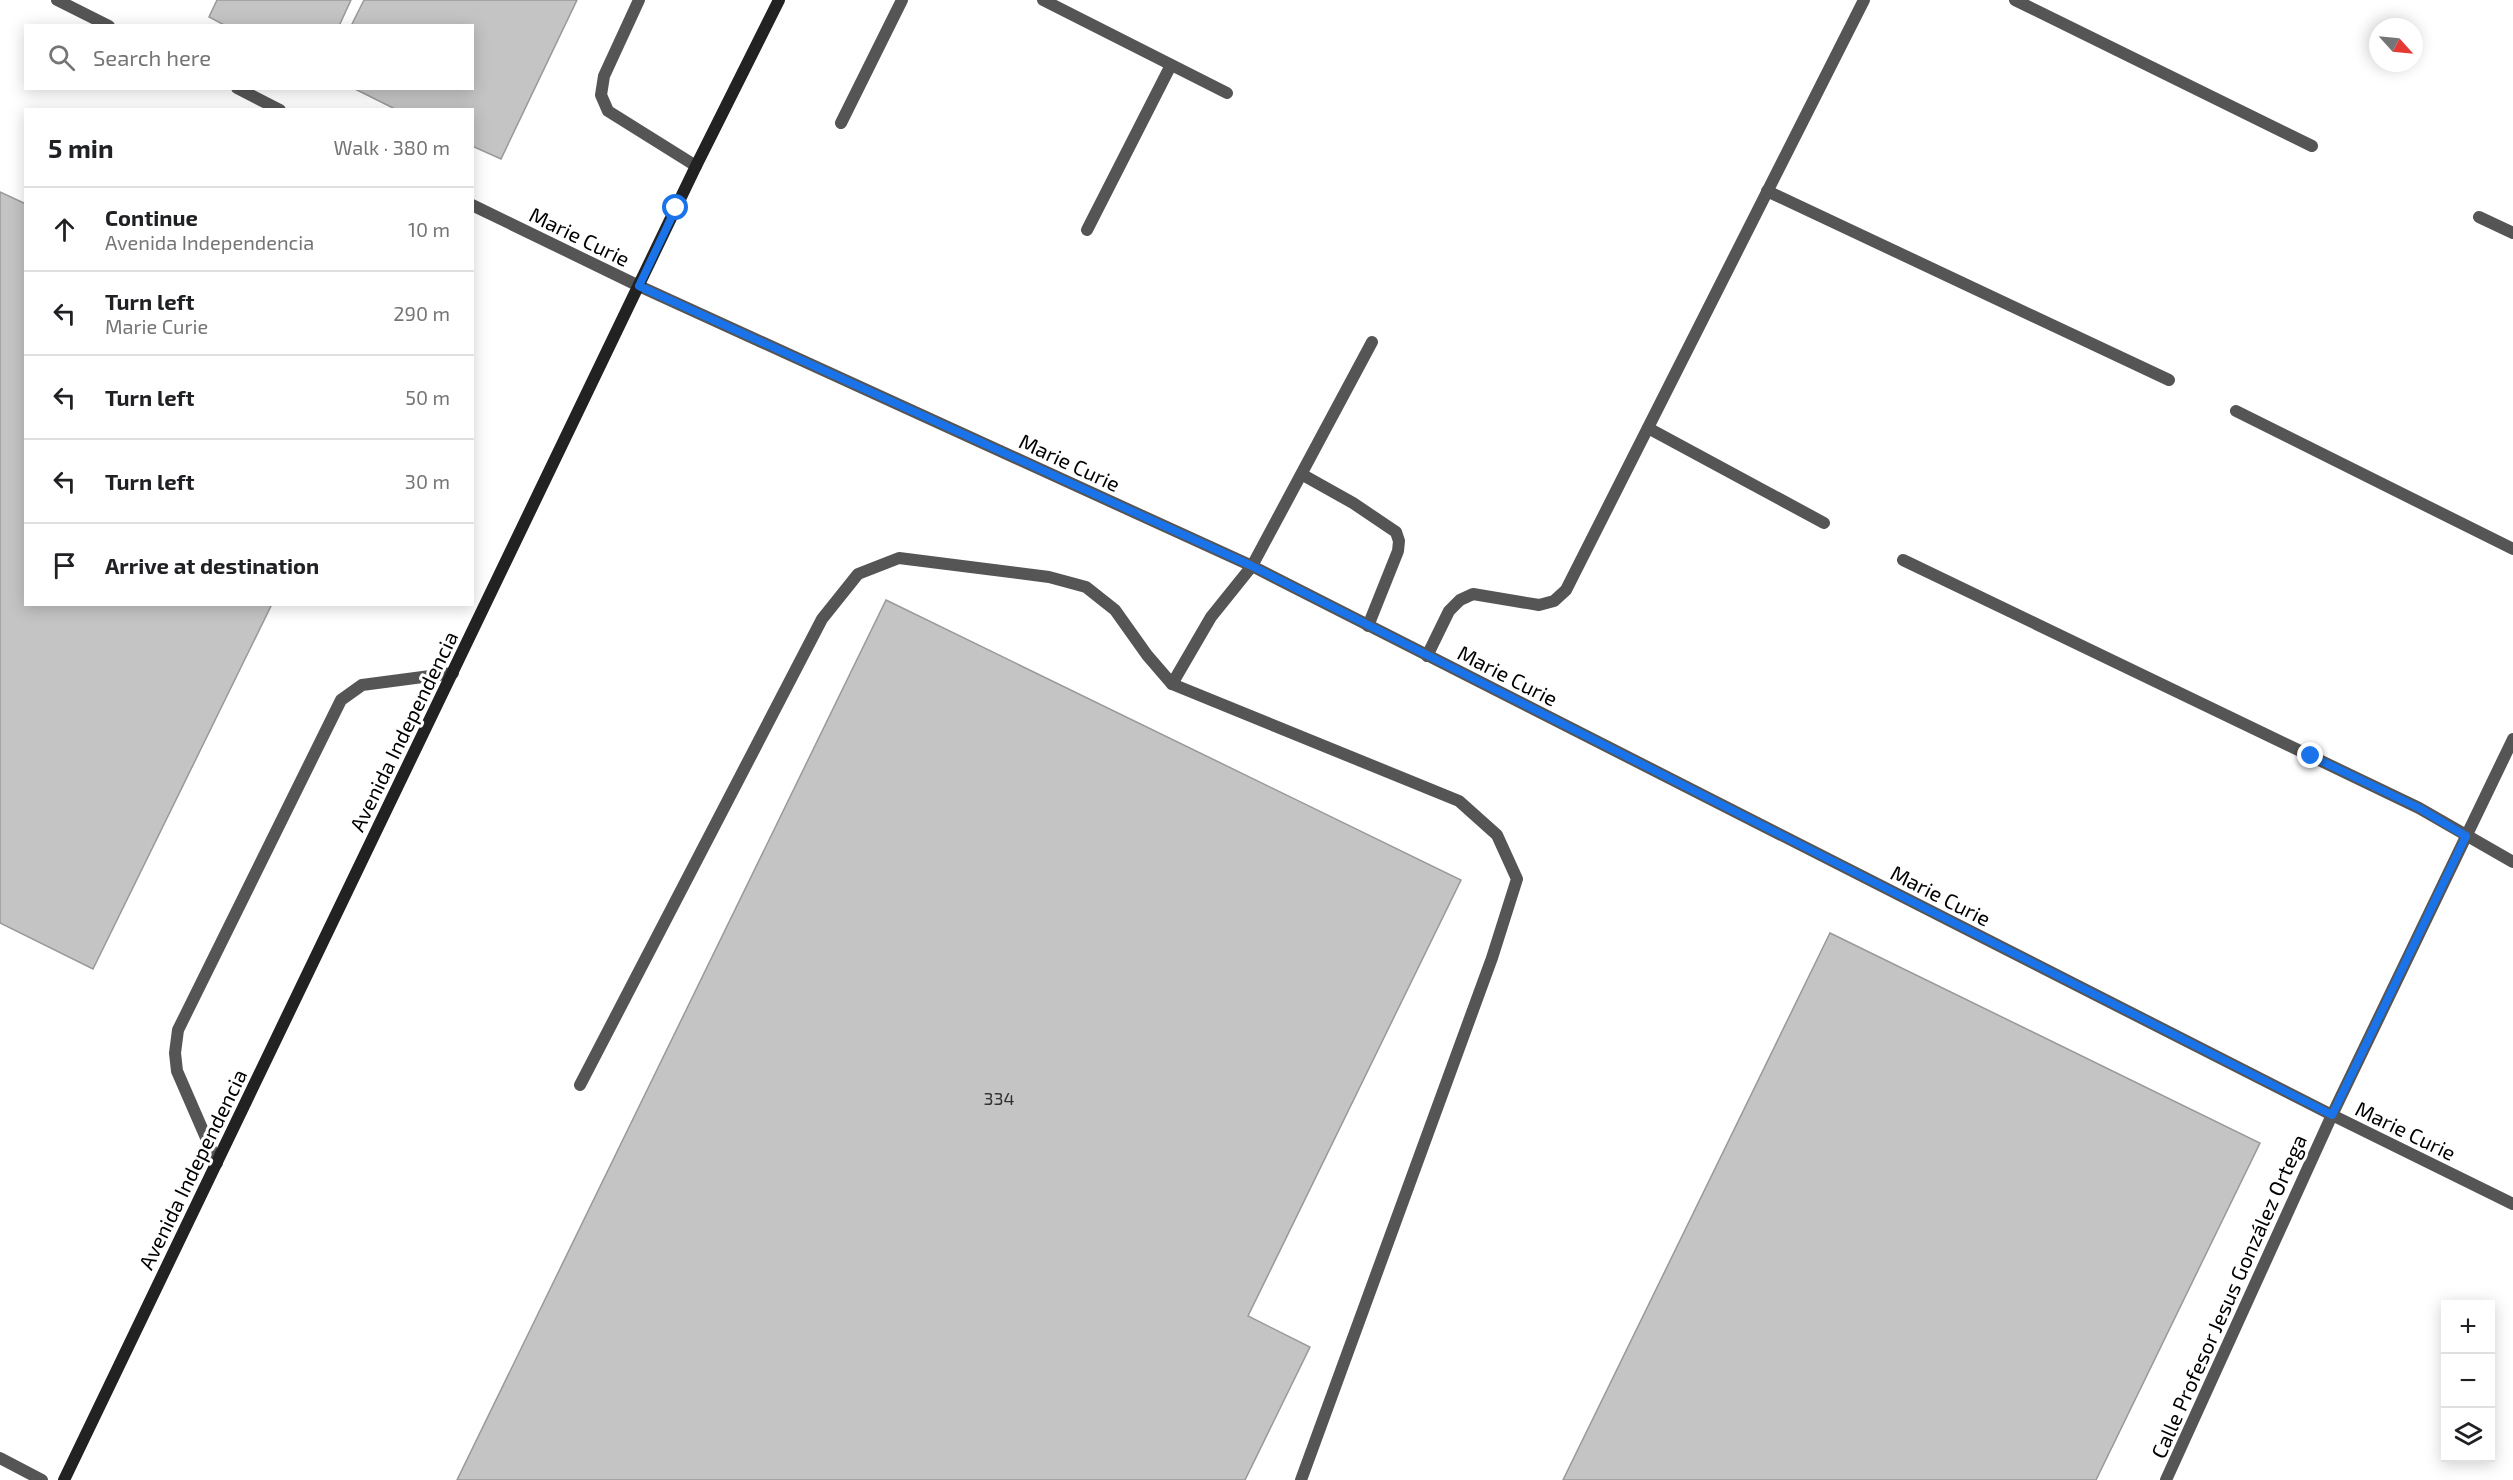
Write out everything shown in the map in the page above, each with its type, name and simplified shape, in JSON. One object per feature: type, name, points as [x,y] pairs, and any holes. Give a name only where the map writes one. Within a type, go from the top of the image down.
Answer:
[{"type":"main road","name":"Avenida Independencia","points":[[64,1480],[696,166],[779,0]]},
{"type":"street","points":[[57,0],[105,24]]},
{"type":"street","points":[[639,0],[604,76],[601,96],[608,111],[696,166]]},
{"type":"street","points":[[841,123],[902,0]]},
{"type":"street","points":[[1043,0],[1227,93]]},
{"type":"street","points":[[1427,656],[1449,611],[1460,600],[1473,594],[1539,605],[1554,601],[1566,590],[1864,0]]},
{"type":"street","points":[[2015,0],[2312,146]]},
{"type":"street","points":[[1087,230],[1171,65]]},
{"type":"street","points":[[241,90],[276,108]]},
{"type":"street","points":[[1767,191],[2169,380]]},
{"type":"street","name":"Marie Curie","points":[[474,205],[639,286],[1252,566],[2332,1115],[2513,1204]]},
{"type":"street","points":[[2480,217],[2513,233]]},
{"type":"street","points":[[1172,684],[1211,617],[1252,566],[1279,513],[1303,475],[1372,342]]},
{"type":"street","points":[[2236,411],[2513,549]]},
{"type":"street","points":[[1648,428],[1824,523]]},
{"type":"street","points":[[1303,475],[1353,503],[1396,532],[1399,541],[1398,551],[1368,626]]},
{"type":"street","points":[[580,1085],[822,618],[858,574],[898,558],[1049,577],[1086,588],[1115,610],[1147,656],[1172,684],[1459,801],[1497,835],[1517,879],[1492,958],[1300,1480]]},
{"type":"street","points":[[1902,560],[2419,808],[2513,862]]},
{"type":"street","points":[[217,1163],[177,1071],[175,1053],[178,1030],[341,700],[362,685],[453,673]]},
{"type":"street","name":"Calle Profesor Jesus González Ortega","points":[[2166,1480],[2332,1115],[2513,739]]},
{"type":"street","points":[[0,1458],[42,1480]]},
{"type":"building","points":[[217,0],[351,0],[340,24],[222,24],[209,17]]},
{"type":"building","points":[[364,0],[577,0],[501,159],[474,147],[474,108],[393,108],[357,90],[474,90],[474,24],[352,24]]},
{"type":"building","points":[[0,192],[24,203],[24,606],[271,606],[93,969],[0,923]]},
{"type":"building","points":[[886,600],[1461,880],[1248,1316],[1310,1347],[1245,1480],[457,1480]]},
{"type":"building","points":[[1830,933],[2260,1143],[2096,1480],[1563,1480]]},
{"type":"route","points":[[676,208],[639,286],[1252,566],[2332,1115],[2466,836],[2419,808],[2311,756]]}]
